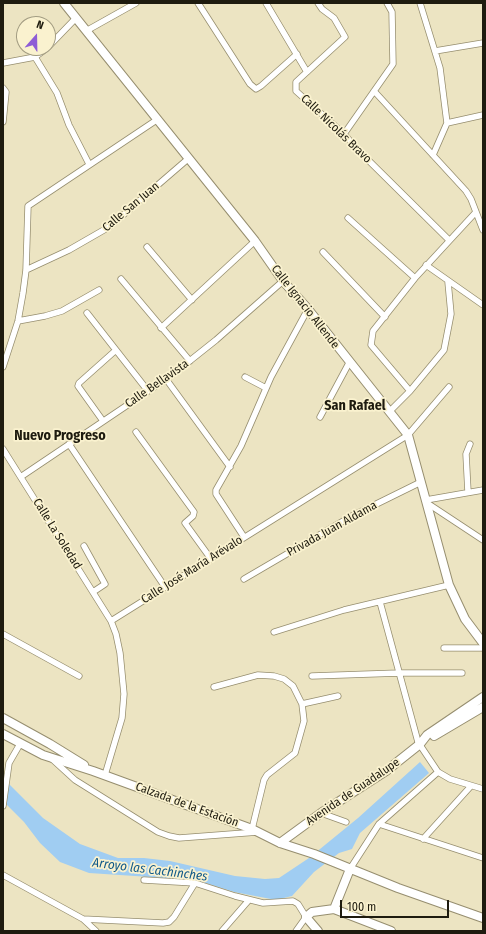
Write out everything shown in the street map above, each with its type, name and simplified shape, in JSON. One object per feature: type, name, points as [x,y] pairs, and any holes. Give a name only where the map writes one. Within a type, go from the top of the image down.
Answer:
[{"type":"street","name":"Calle Ignacio Allende","points":[[64,3],[255,241],[283,281],[308,308],[408,435],[449,585],[465,619],[483,643]]},
{"type":"street","points":[[86,31],[136,3]]},
{"type":"street","points":[[198,3],[250,84],[256,89],[297,54]]},
{"type":"street","points":[[266,3],[307,72]]},
{"type":"street","name":"Calle Nicolás Bravo","points":[[318,3],[322,9],[334,18],[345,37],[296,82],[296,90],[344,134],[357,149],[449,240]]},
{"type":"street","points":[[344,134],[393,64],[392,12],[388,3]]},
{"type":"street","points":[[420,3],[440,68],[447,123],[433,155]]},
{"type":"street","points":[[56,39],[76,18]]},
{"type":"street","points":[[435,51],[483,43]]},
{"type":"street","points":[[3,63],[35,56],[57,93],[69,125],[89,164]]},
{"type":"street","points":[[3,122],[4,90]]},
{"type":"street","points":[[374,91],[466,191],[471,199],[475,213],[483,230]]},
{"type":"street","points":[[447,123],[483,115]]},
{"type":"street","points":[[3,367],[18,321],[26,270],[28,206],[158,119]]},
{"type":"street","name":"Calle San Juan","points":[[26,270],[69,250],[109,227],[189,158]]},
{"type":"street","points":[[410,391],[371,345],[373,331],[426,265],[475,213]]},
{"type":"street","points":[[348,218],[415,278]]},
{"type":"street","points":[[162,328],[255,241]]},
{"type":"street","points":[[147,247],[192,300]]},
{"type":"street","points":[[323,252],[385,317]]},
{"type":"street","points":[[426,265],[448,282],[483,305]]},
{"type":"street","points":[[121,279],[190,361]]},
{"type":"street","name":"Calle Bellavista","points":[[22,476],[166,379],[190,361],[283,281]]},
{"type":"street","points":[[389,412],[410,391],[444,350],[451,314],[448,282]]},
{"type":"street","points":[[18,321],[62,311],[99,290]]},
{"type":"street","points":[[244,537],[216,494],[216,490],[241,446],[266,388],[308,308]]},
{"type":"street","points":[[87,312],[148,391]]},
{"type":"street","points":[[103,421],[78,386],[79,383],[116,350]]},
{"type":"street","points":[[320,417],[349,362]]},
{"type":"street","points":[[245,377],[266,388]]},
{"type":"street","points":[[166,379],[230,467]]},
{"type":"street","name":"Calle José María Arévalo","points":[[111,621],[408,435],[449,387]]},
{"type":"street","points":[[136,432],[194,512],[193,516],[185,523],[211,559]]},
{"type":"street","points":[[69,444],[165,587]]},
{"type":"street","points":[[468,492],[466,454],[470,444]]},
{"type":"street","name":"Calle La Soledad","points":[[3,449],[22,476],[111,621]]},
{"type":"street","name":"Privada Juan Aldama","points":[[244,579],[350,517],[421,482]]},
{"type":"street","points":[[426,501],[483,490]]},
{"type":"street","points":[[426,501],[483,540]]},
{"type":"street","points":[[84,546],[105,584],[93,592]]},
{"type":"street","points":[[274,632],[344,610],[449,585]]},
{"type":"street","points":[[380,602],[418,742],[422,742],[427,756],[437,771],[471,786],[483,789]]},
{"type":"street","points":[[104,775],[122,718],[124,694],[120,653],[111,621]]},
{"type":"street","points":[[3,634],[78,676]]},
{"type":"street","points":[[444,648],[483,648]]},
{"type":"street","points":[[312,676],[399,673],[462,673]]},
{"type":"street","points":[[50,744],[47,757],[76,780],[158,832],[179,838],[255,830],[264,780],[267,775],[295,753],[304,721],[302,704],[293,686],[284,679],[274,676],[258,676],[214,687]]},
{"type":"street","points":[[302,704],[338,696]]},
{"type":"street","name":"Avenida de Guadalupe","points":[[422,742],[427,735],[483,697]]},
{"type":"street","name":"Avenida de Guadalupe","points":[[280,842],[386,771],[422,742],[483,707]]},
{"type":"street","name":"Calzada de la Estación","points":[[3,718],[50,744],[93,771]]},
{"type":"street","name":"Calzada de la Estación","points":[[3,734],[47,757],[93,771],[255,830],[280,842],[338,863],[398,888],[483,918]]},
{"type":"street","points":[[3,804],[9,763],[20,744]]},
{"type":"street","points":[[334,909],[350,868],[379,824],[437,771]]},
{"type":"street","points":[[423,839],[471,786]]},
{"type":"street","points":[[321,814],[346,822]]},
{"type":"street","points":[[379,824],[483,858]]},
{"type":"street","points":[[3,875],[83,919],[96,931]]},
{"type":"street","points":[[144,880],[195,884],[263,903],[293,901],[298,904],[306,917],[318,931]]},
{"type":"street","points":[[83,919],[170,922],[195,884]]},
{"type":"street","points":[[222,931],[249,900]]},
{"type":"street","points":[[296,931],[306,917],[312,912],[334,909],[391,931]]},
{"type":"water","name":"Arroyo las Cachinches","points":[[420,762],[429,773],[360,833],[352,849],[339,853],[314,872],[292,896],[276,900],[234,892],[196,880],[89,873],[60,862],[40,843],[24,822],[3,801],[3,778],[43,818],[80,844],[118,858],[144,858],[170,861],[235,876],[265,879],[279,878],[309,858],[358,818]]},
{"type":"district","name":"San Rafael","points":[[355,406]]},
{"type":"district","name":"Nuevo Progreso","points":[[60,436]]}]
